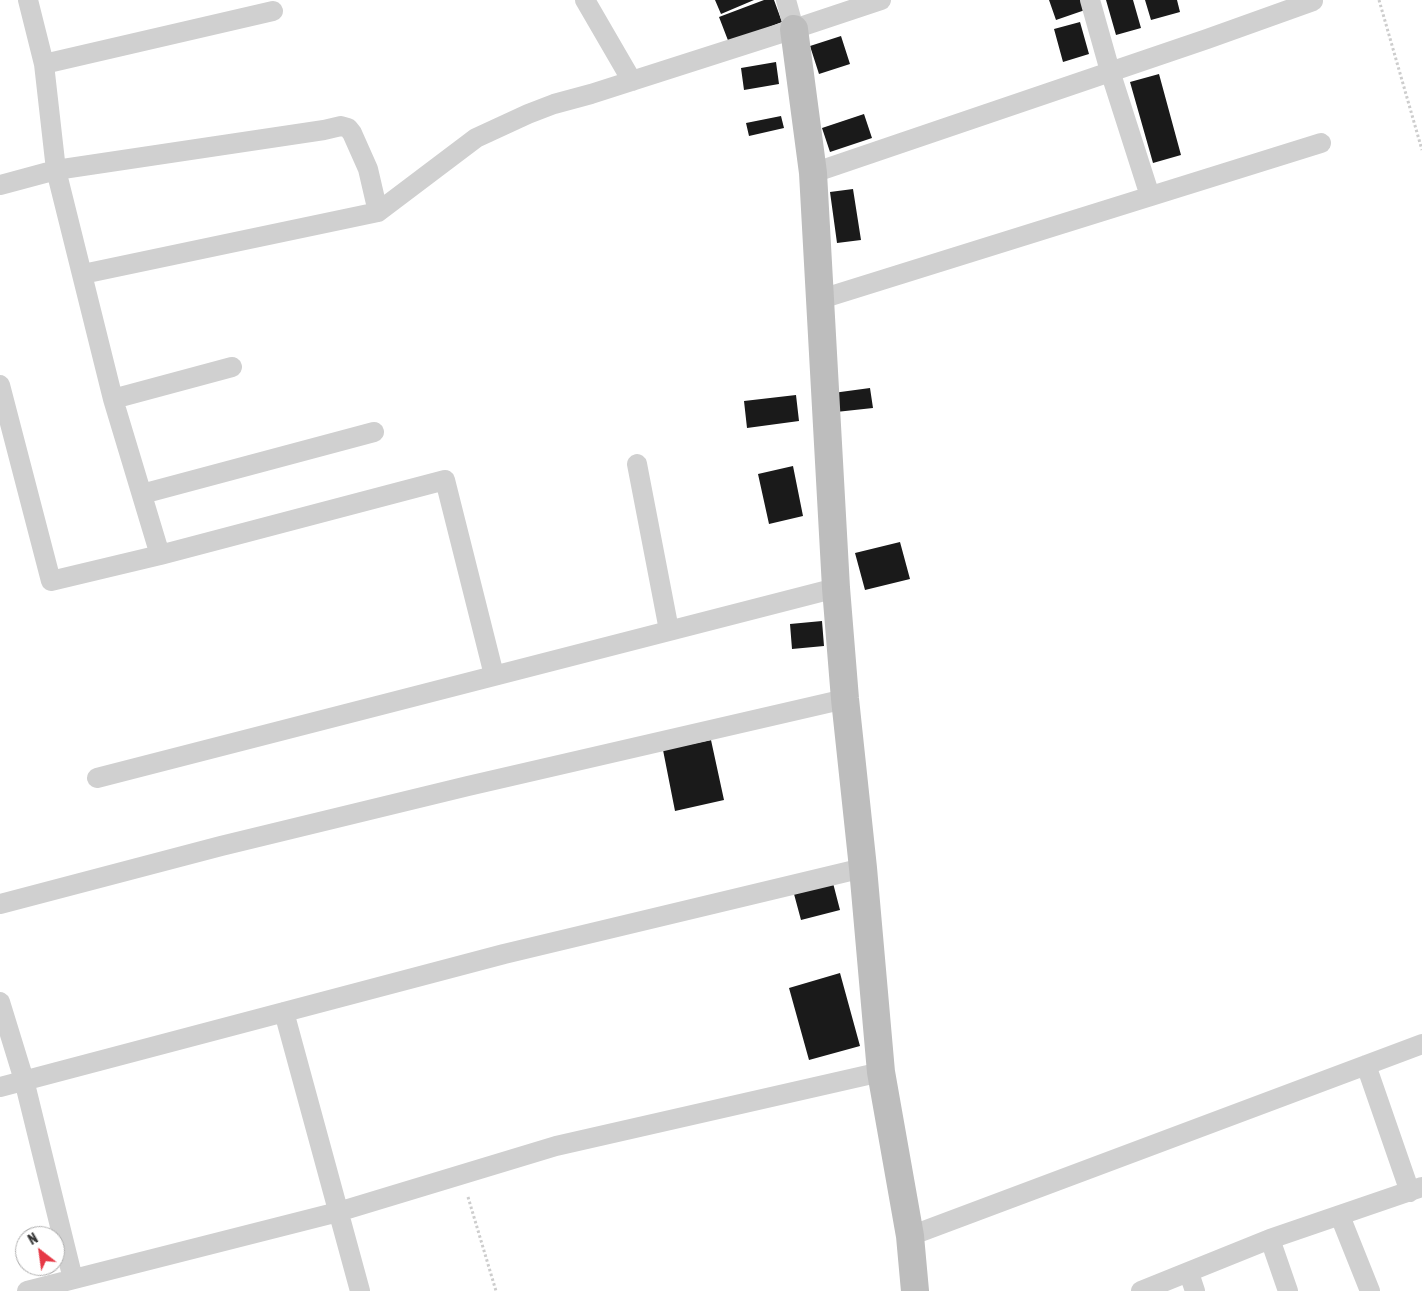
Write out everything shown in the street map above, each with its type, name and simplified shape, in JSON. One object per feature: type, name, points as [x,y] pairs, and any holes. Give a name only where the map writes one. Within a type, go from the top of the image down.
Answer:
[{"type":"street","points":[[28,0],[44,64],[56,170],[113,399],[160,555]]},
{"type":"street","points":[[585,0],[632,81]]},
{"type":"street","points":[[786,0],[794,29],[813,172],[836,588],[881,1072],[910,1236],[915,1291]]},
{"type":"street","points":[[83,274],[378,212],[476,138],[506,123],[554,104],[632,81],[881,0]]},
{"type":"street","points":[[1090,0],[1110,71],[1150,196]]},
{"type":"street","points":[[813,172],[1207,39],[1313,1]]},
{"type":"street","points":[[44,64],[272,10]]},
{"type":"street","points":[[0,184],[56,170],[314,132],[341,126],[348,128],[352,132],[368,169],[378,212]]},
{"type":"street","points":[[821,299],[1321,143]]},
{"type":"street","points":[[113,399],[232,367]]},
{"type":"street","points":[[0,384],[51,582],[444,480],[494,675]]},
{"type":"street","points":[[142,494],[374,432]]},
{"type":"street","points":[[637,464],[670,630]]},
{"type":"street","points":[[97,778],[836,588]]},
{"type":"street","points":[[0,904],[220,846],[468,786],[845,699]]},
{"type":"street","points":[[0,1087],[504,954],[862,868]]},
{"type":"street","points":[[0,1002],[24,1080],[73,1279]]},
{"type":"street","points":[[284,1012],[360,1291]]},
{"type":"street","points":[[910,1236],[1422,1044]]},
{"type":"street","points":[[1141,1291],[1192,1282],[1270,1239],[1416,1189],[1366,1065]]},
{"type":"street","points":[[27,1291],[338,1212],[556,1146],[881,1072]]},
{"type":"street","points":[[1340,1216],[1370,1291]]},
{"type":"street","points":[[1270,1239],[1288,1291]]},
{"type":"path","points":[[1379,0],[1422,150]]},
{"type":"path","points":[[461,1175],[496,1291]]},
{"type":"building","points":[[715,0],[754,0],[721,14]]},
{"type":"building","points":[[764,0],[774,0],[782,22],[729,43],[719,17]]},
{"type":"building","points":[[1049,0],[1081,0],[1085,10],[1056,20]]},
{"type":"building","points":[[1106,0],[1133,0],[1141,28],[1116,35]]},
{"type":"building","points":[[1145,0],[1177,0],[1180,12],[1151,20]]},
{"type":"building","points":[[1080,22],[1089,54],[1063,62],[1054,29]]},
{"type":"building","points":[[841,36],[850,64],[819,74],[810,46]]},
{"type":"building","points":[[776,62],[779,84],[744,90],[741,68]]},
{"type":"building","points":[[1159,74],[1181,155],[1153,163],[1130,82]]},
{"type":"building","points":[[864,114],[872,138],[830,152],[822,128]]},
{"type":"building","points":[[781,116],[784,128],[749,136],[746,123]]},
{"type":"building","points":[[853,189],[861,240],[837,243],[830,192]]},
{"type":"building","points":[[870,388],[873,408],[836,412],[833,393]]},
{"type":"building","points":[[796,395],[799,421],[747,428],[744,401]]},
{"type":"building","points":[[793,466],[803,516],[769,524],[758,474]]},
{"type":"building","points":[[900,542],[910,579],[865,590],[855,553]]},
{"type":"building","points":[[822,621],[824,646],[792,649],[790,624]]},
{"type":"building","points":[[711,740],[724,800],[675,811],[663,750]]},
{"type":"building","points":[[833,883],[840,910],[801,920],[794,894]]},
{"type":"building","points":[[840,973],[860,1046],[809,1060],[789,988]]}]
